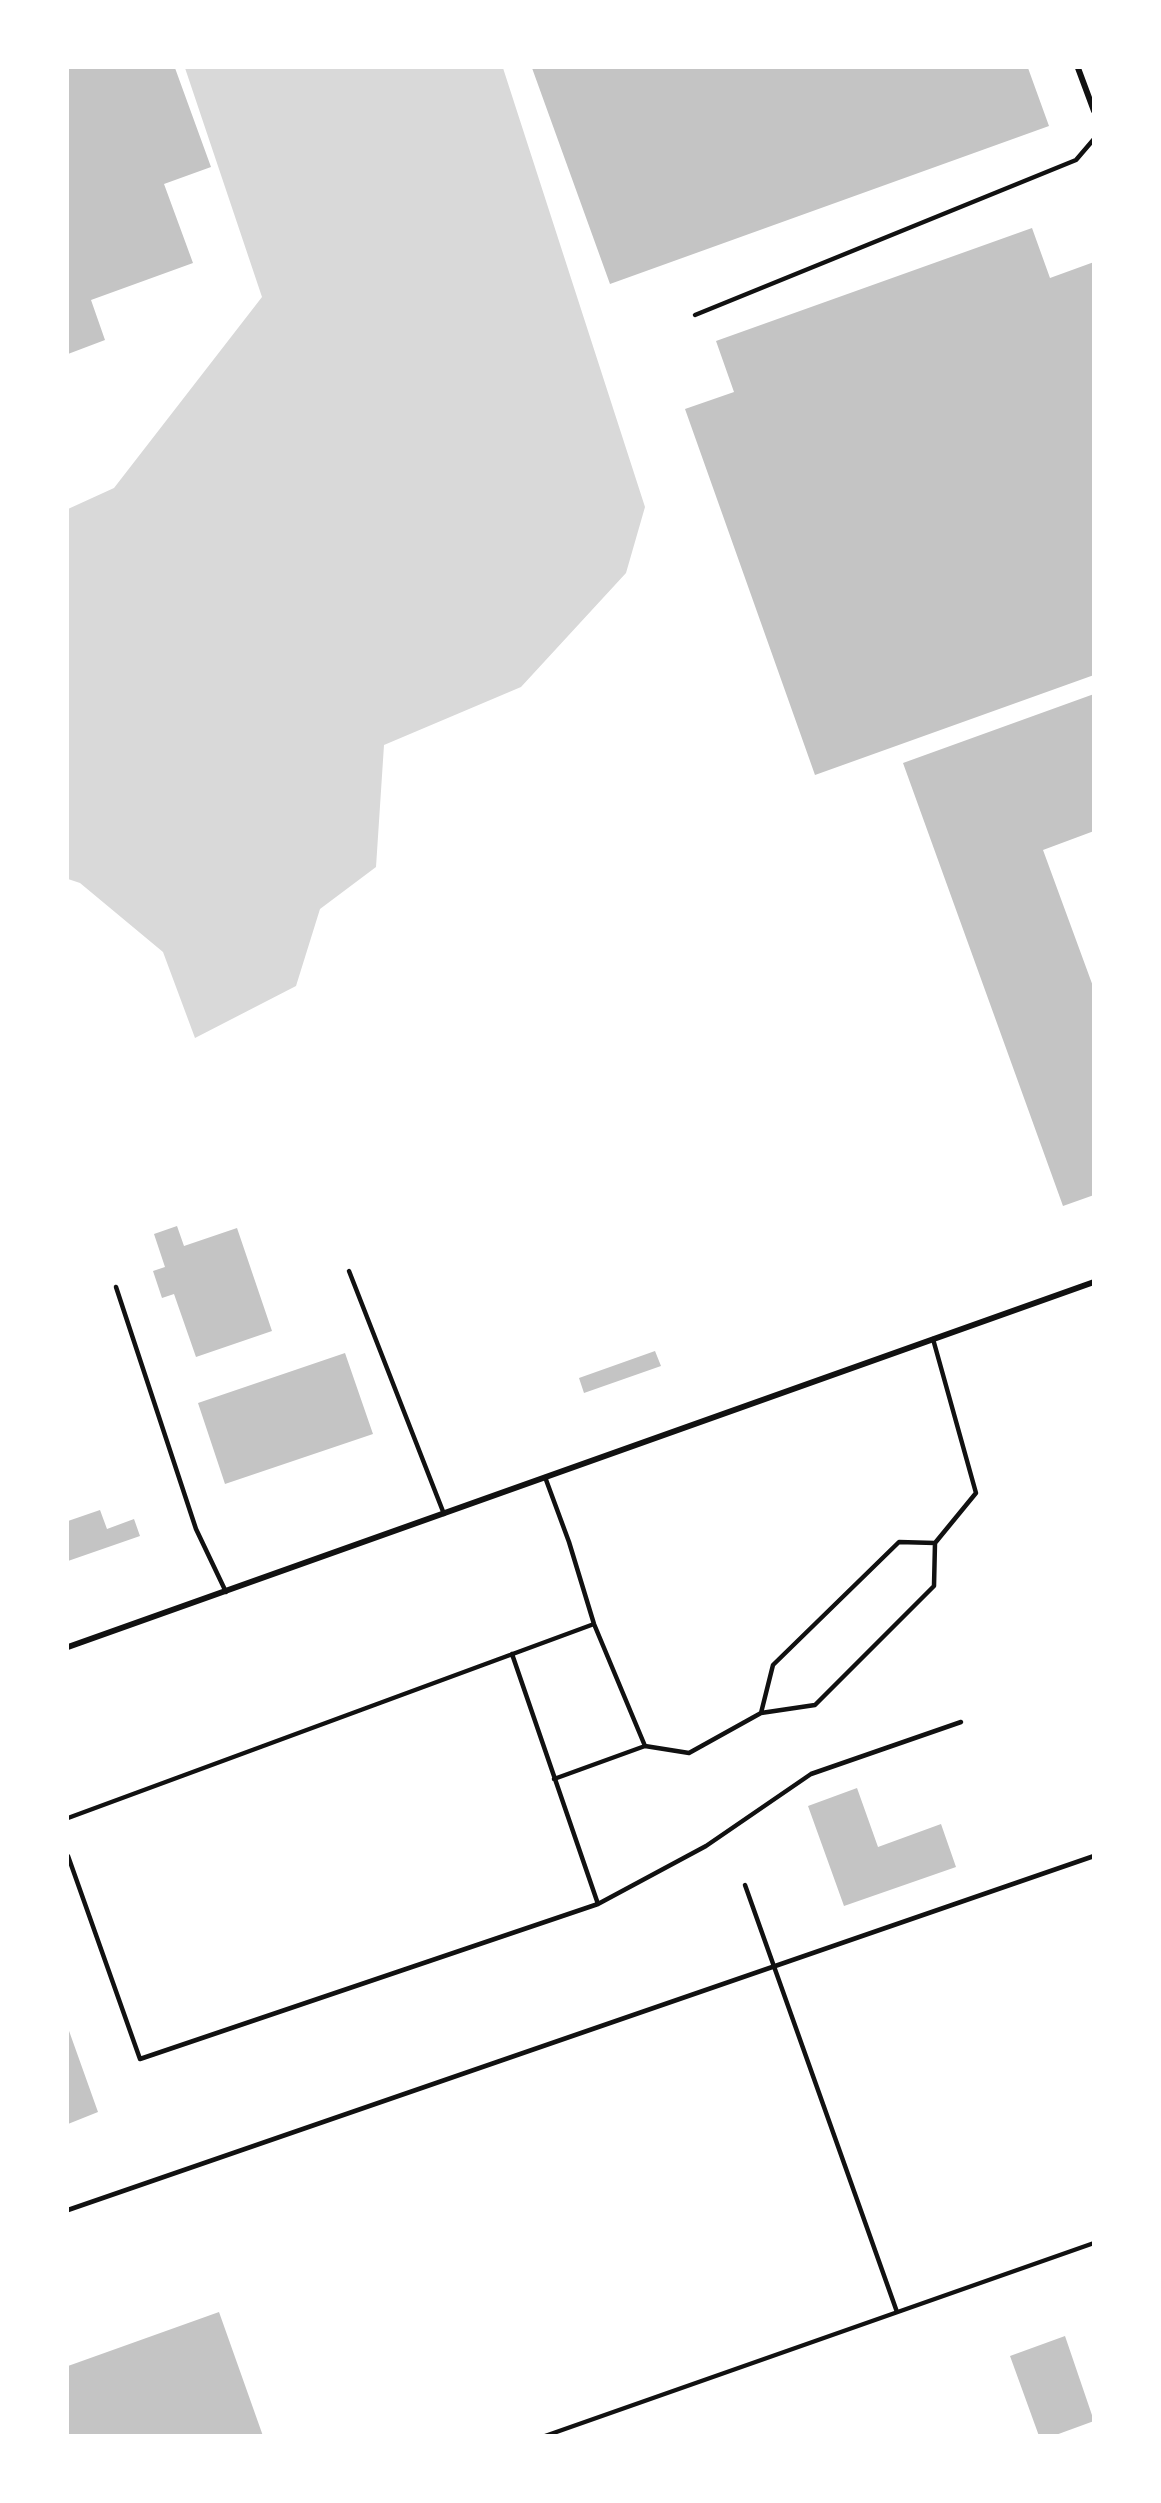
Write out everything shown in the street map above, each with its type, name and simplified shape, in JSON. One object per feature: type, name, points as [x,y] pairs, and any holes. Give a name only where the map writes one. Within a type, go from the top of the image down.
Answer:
[{"type":"street","points":[[1078,68],[1094,111]]},
{"type":"street","points":[[68,1647],[1094,1282]]},
{"type":"lane","points":[[695,315],[1076,160],[1094,139]]},
{"type":"lane","points":[[348,1271],[444,1514]]},
{"type":"lane","points":[[116,1287],[196,1528],[226,1592]]},
{"type":"lane","points":[[554,1779],[645,1746],[689,1753],[761,1713],[815,1705],[934,1586],[935,1542],[976,1493],[933,1339]]},
{"type":"lane","points":[[545,1477],[569,1542],[594,1624],[645,1746]]},
{"type":"lane","points":[[761,1713],[773,1665],[789,1648],[898,1542],[935,1542]]},
{"type":"lane","points":[[68,1818],[594,1624]]},
{"type":"lane","points":[[512,1654],[598,1904]]},
{"type":"lane","points":[[68,1856],[140,2059],[598,1904],[706,1846],[811,1774],[961,1722]]},
{"type":"lane","points":[[68,2211],[1094,1856]]},
{"type":"lane","points":[[745,1885],[897,2312]]},
{"type":"lane","points":[[545,2436],[1094,2243]]},
{"type":"shaded area","points":[[185,68],[503,68],[645,507],[626,573],[521,687],[384,745],[376,867],[320,909],[296,986],[195,1038],[163,952],[80,883],[68,879],[68,509],[114,488],[262,297]]},
{"type":"building","points":[[68,68],[175,68],[211,167],[164,184],[193,263],[91,300],[105,340],[68,354]]},
{"type":"building","points":[[532,68],[1028,68],[1049,126],[610,284]]},
{"type":"building","points":[[1032,228],[1050,278],[1094,262],[1094,675],[815,775],[685,409],[734,392],[716,341]]},
{"type":"building","points":[[1094,694],[1094,831],[1043,850],[1094,989],[1094,1195],[1063,1206],[903,763]]},
{"type":"building","points":[[177,1226],[184,1246],[237,1228],[272,1331],[196,1357],[174,1294],[162,1298],[153,1271],[165,1267],[154,1234]]},
{"type":"building","points":[[655,1351],[661,1366],[584,1393],[579,1378]]},
{"type":"building","points":[[345,1353],[373,1434],[225,1484],[198,1403]]},
{"type":"building","points":[[100,1510],[107,1529],[134,1519],[140,1536],[68,1561],[68,1521]]},
{"type":"building","points":[[857,1788],[878,1847],[941,1824],[956,1867],[844,1906],[808,1806]]},
{"type":"building","points":[[68,2028],[98,2112],[68,2124]]},
{"type":"building","points":[[219,2312],[263,2436],[68,2436],[68,2366]]},
{"type":"building","points":[[1065,2336],[1094,2421],[1053,2436],[1039,2436],[1010,2356]]}]
